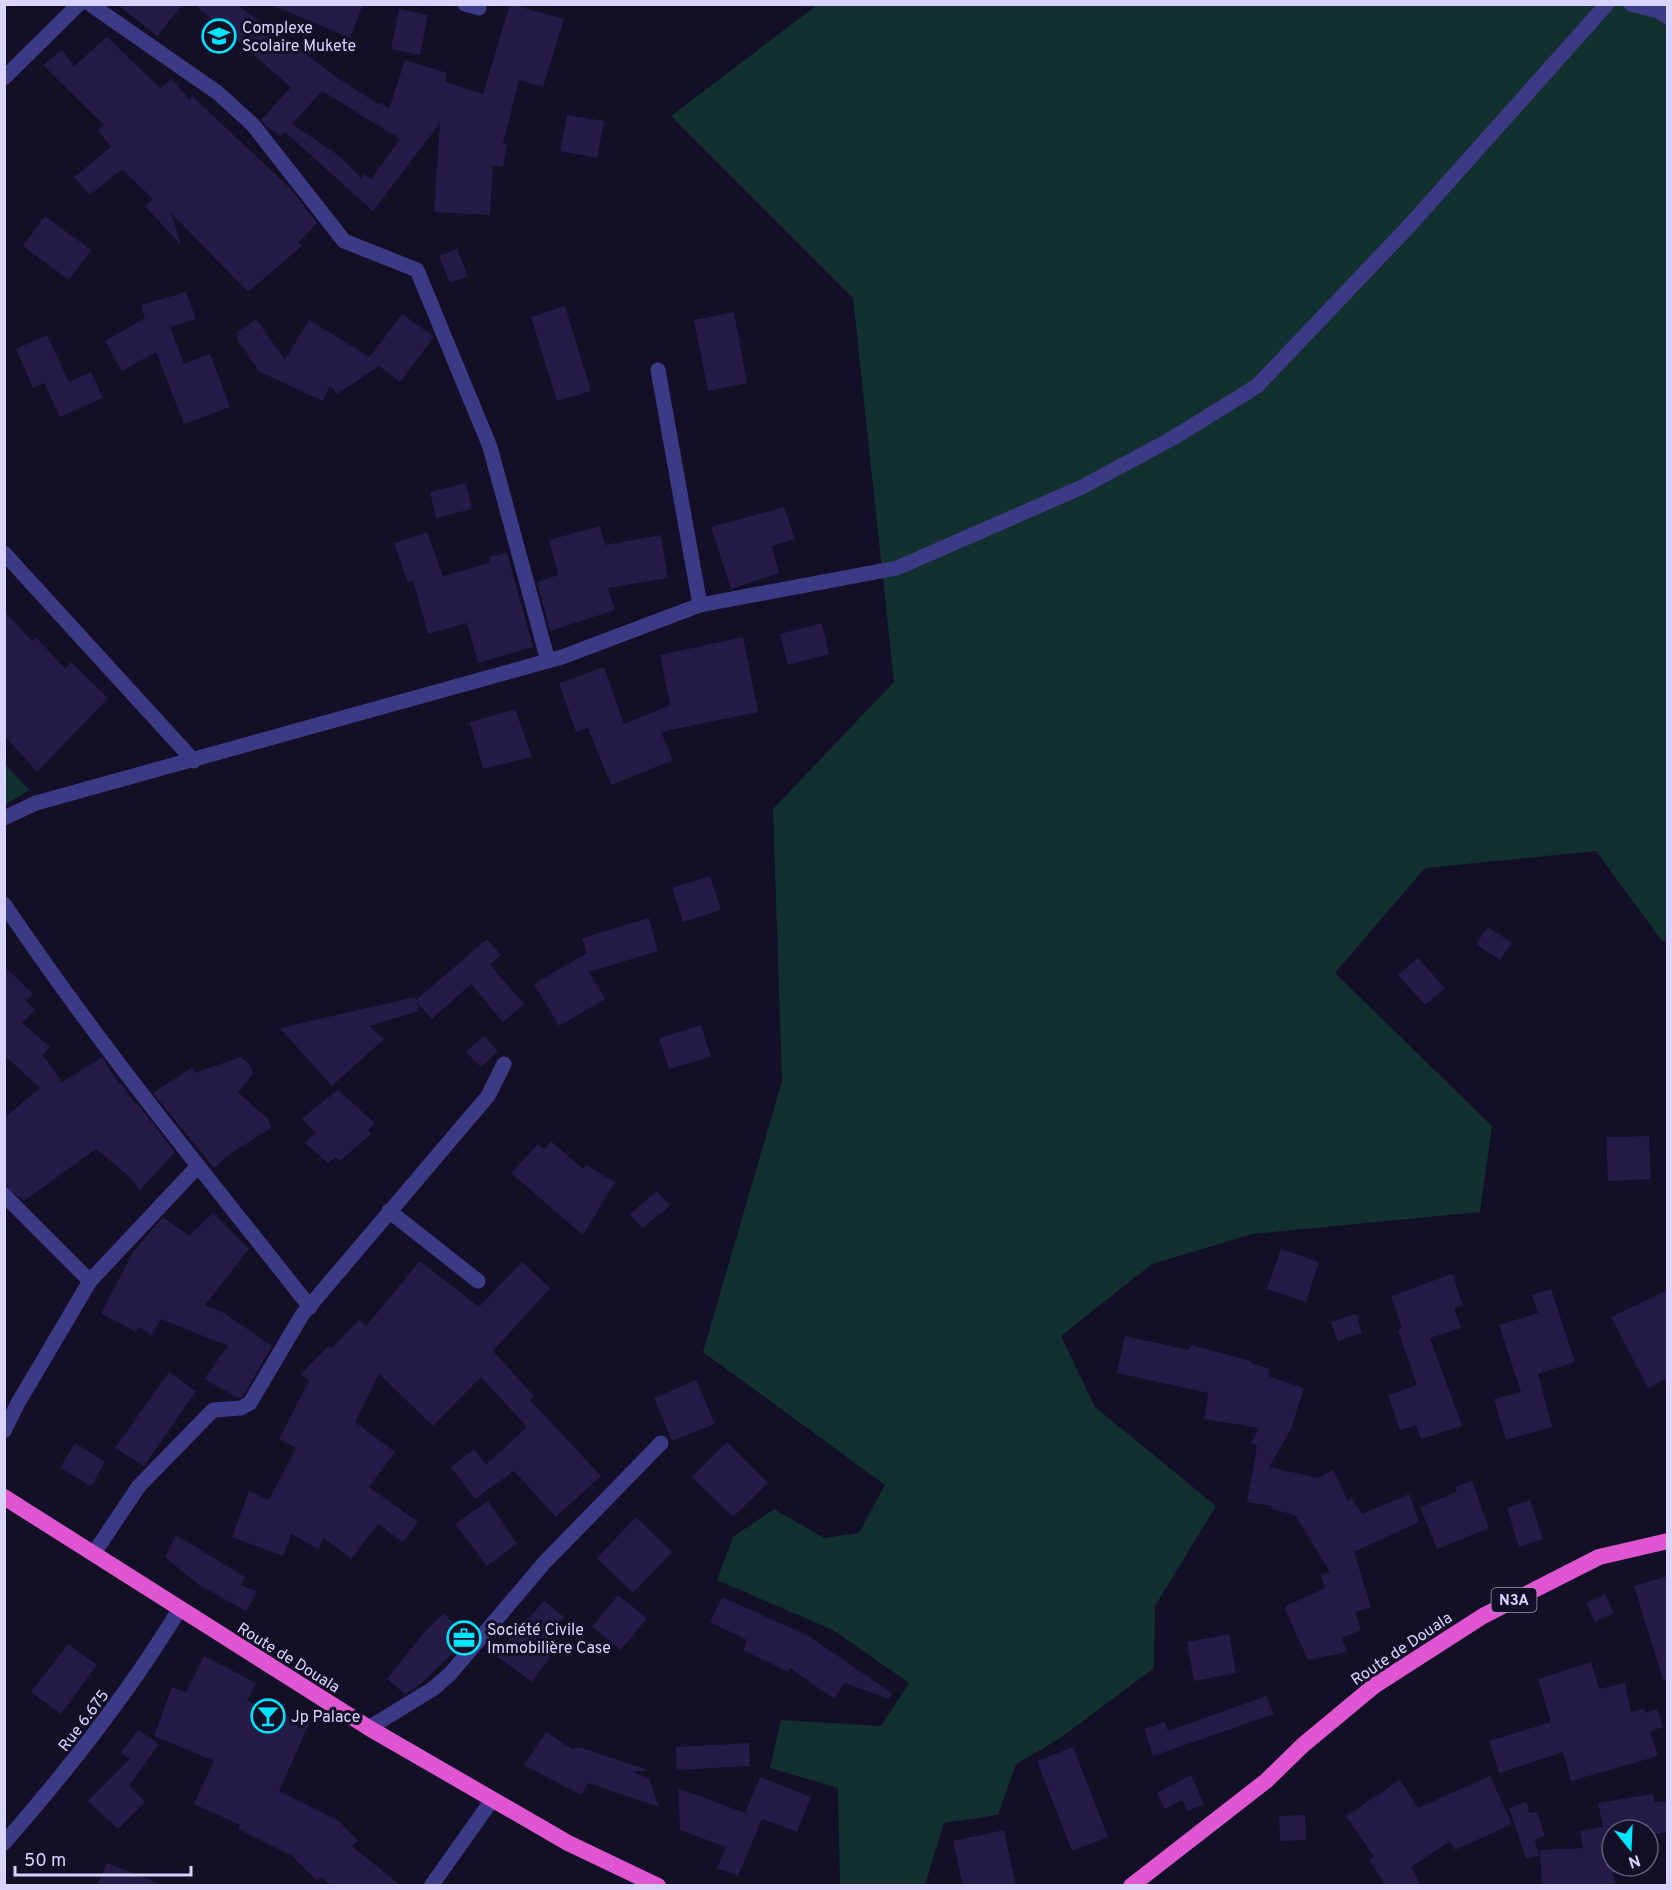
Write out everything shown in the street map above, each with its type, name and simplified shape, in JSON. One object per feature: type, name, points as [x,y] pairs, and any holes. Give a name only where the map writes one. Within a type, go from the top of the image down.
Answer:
[{"type":"highway","name":"Route de Douala","points":[[4,1497],[94,1552],[179,1610],[369,1728],[568,1843],[658,1886]]},
{"type":"highway","name":"Route de Douala","points":[[1131,1886],[1266,1781],[1303,1745],[1374,1686],[1473,1622],[1599,1557],[1668,1541]]},
{"type":"street","points":[[4,78],[79,4]]},
{"type":"street","points":[[90,4],[218,93],[236,109],[253,125],[344,241],[417,270],[490,447],[548,661]]},
{"type":"street","points":[[4,818],[36,803],[548,661],[700,605],[897,568],[1082,487],[1173,438],[1257,386],[1410,225],[1607,4]]},
{"type":"street","points":[[1631,4],[1658,11],[1668,17]]},
{"type":"street","points":[[658,370],[700,605]]},
{"type":"street","points":[[4,553],[194,761]]},
{"type":"street","points":[[4,904],[127,1077],[310,1306]]},
{"type":"street","points":[[94,1552],[140,1486],[213,1410],[241,1408],[250,1403],[310,1306],[389,1210],[488,1096],[504,1064]]},
{"type":"street","points":[[4,1431],[90,1281],[198,1166]]},
{"type":"street","points":[[4,1195],[90,1281]]},
{"type":"street","points":[[389,1210],[478,1281]]},
{"type":"street","points":[[369,1728],[434,1688],[450,1674],[544,1563],[660,1443]]},
{"type":"street","name":"Rue 6.675","points":[[4,1843],[67,1770],[120,1701],[179,1610]]},
{"type":"street","points":[[431,1886],[492,1800]]},
{"type":"green space","points":[[817,5],[1667,5],[1667,941],[1662,941],[1596,851],[1425,868],[1335,973],[1492,1126],[1480,1212],[1252,1234],[1152,1264],[1061,1336],[1095,1407],[1216,1506],[1155,1606],[1154,1668],[1059,1739],[1016,1764],[998,1815],[944,1823],[925,1885],[840,1885],[838,1788],[770,1768],[781,1720],[881,1726],[909,1683],[833,1630],[717,1580],[733,1537],[774,1509],[824,1538],[859,1533],[885,1485],[703,1352],[782,1081],[773,809],[894,682],[853,298],[671,116]]},
{"type":"green space","points":[[4,763],[29,790],[5,805],[4,805]]},
{"type":"building","points":[[117,4],[183,4],[157,36]]},
{"type":"building","points":[[194,4],[236,4],[341,80],[389,109],[405,60],[447,73],[445,82],[483,94],[510,4],[564,19],[543,87],[519,80],[503,144],[507,144],[503,167],[493,166],[490,215],[434,212],[440,123],[373,211],[285,132],[281,136],[261,120],[291,87]],"holes":[[[322,91],[400,139],[371,179],[364,174],[361,178],[338,155],[292,124]]]},
{"type":"building","points":[[270,4],[363,4],[350,38]]},
{"type":"building","points":[[399,9],[428,15],[420,55],[391,49]]},
{"type":"building","points":[[107,37],[160,88],[172,79],[190,100],[192,96],[290,188],[317,223],[298,243],[302,246],[248,292],[171,213],[181,245],[145,206],[153,199],[122,169],[90,195],[74,177],[111,147],[98,130],[104,125],[43,65],[62,50],[74,66]]},
{"type":"building","points":[[567,115],[604,121],[597,158],[560,151]]},
{"type":"building","points":[[45,216],[91,250],[69,280],[23,246]]},
{"type":"building","points":[[457,249],[468,276],[450,283],[439,256]]},
{"type":"building","points":[[186,292],[196,319],[170,327],[184,364],[210,354],[230,407],[184,424],[156,352],[122,371],[105,341],[145,318],[141,305]]},
{"type":"building","points":[[565,306],[591,391],[557,401],[531,317]]},
{"type":"building","points":[[734,312],[747,383],[708,391],[694,320]]},
{"type":"building","points":[[402,314],[434,337],[400,382],[379,366],[337,394],[330,385],[323,401],[260,372],[237,339],[237,332],[256,319],[285,360],[309,320],[370,357]]},
{"type":"building","points":[[47,335],[69,382],[91,372],[103,398],[60,417],[44,383],[33,388],[16,349]]},
{"type":"building","points":[[466,483],[472,509],[436,518],[430,492]]},
{"type":"building","points":[[784,507],[795,539],[772,546],[779,573],[731,589],[711,527]]},
{"type":"building","points":[[600,526],[605,545],[661,535],[668,578],[608,588],[615,610],[550,631],[537,582],[558,575],[549,540]]},
{"type":"building","points":[[427,532],[443,576],[490,563],[489,557],[507,553],[533,647],[478,663],[467,623],[428,634],[413,581],[408,583],[394,543]]},
{"type":"building","points":[[4,611],[32,641],[36,637],[65,669],[71,662],[108,698],[37,772],[4,735]]},
{"type":"building","points":[[822,623],[829,654],[788,665],[780,634]]},
{"type":"building","points":[[743,637],[758,712],[661,732],[673,760],[611,785],[588,728],[576,732],[559,683],[604,667],[624,724],[670,705],[660,655]]},
{"type":"building","points":[[515,709],[532,757],[483,769],[470,722]]},
{"type":"building","points":[[710,876],[721,910],[683,922],[672,888]]},
{"type":"building","points":[[649,918],[658,951],[589,972],[605,999],[559,1026],[534,984],[587,953],[582,938]]},
{"type":"building","points":[[1488,927],[1512,943],[1500,960],[1476,944]]},
{"type":"building","points":[[487,939],[501,955],[490,965],[524,1004],[503,1022],[471,984],[432,1019],[417,1002],[419,1011],[369,1026],[384,1039],[332,1086],[280,1028],[415,997],[416,1000]]},
{"type":"building","points":[[1418,958],[1445,988],[1425,1005],[1398,975]]},
{"type":"building","points":[[4,966],[33,994],[26,1001],[35,1010],[22,1023],[50,1047],[43,1055],[62,1082],[102,1057],[119,1084],[121,1083],[135,1104],[137,1103],[175,1152],[140,1190],[132,1179],[96,1149],[24,1201],[4,1186],[4,1118],[40,1088],[4,1055]]},
{"type":"building","points":[[701,1025],[711,1057],[669,1069],[659,1038]]},
{"type":"building","points":[[484,1036],[498,1051],[481,1067],[466,1052]]},
{"type":"building","points":[[241,1057],[250,1065],[253,1074],[238,1092],[268,1119],[271,1128],[227,1156],[214,1168],[153,1093],[193,1067],[194,1073]]},
{"type":"building","points":[[338,1090],[375,1123],[368,1130],[371,1134],[340,1161],[336,1157],[328,1163],[305,1143],[315,1133],[302,1118]]},
{"type":"building","points":[[1649,1136],[1651,1179],[1608,1181],[1606,1137]]},
{"type":"building","points":[[551,1141],[583,1169],[586,1165],[615,1182],[583,1235],[511,1173],[538,1144],[544,1149]]},
{"type":"building","points":[[657,1191],[670,1206],[642,1228],[630,1214]]},
{"type":"building","points":[[213,1213],[249,1249],[205,1305],[224,1313],[272,1346],[243,1396],[238,1398],[204,1379],[228,1346],[161,1319],[152,1335],[138,1327],[136,1332],[101,1313],[134,1251],[163,1217],[189,1236]]},
{"type":"building","points":[[1281,1249],[1319,1262],[1306,1302],[1267,1289]]},
{"type":"building","points":[[420,1261],[479,1307],[522,1262],[550,1288],[493,1351],[534,1396],[530,1400],[601,1476],[556,1517],[514,1471],[475,1499],[451,1467],[474,1449],[486,1465],[527,1427],[481,1377],[433,1426],[379,1374],[355,1422],[395,1452],[369,1487],[418,1522],[403,1542],[378,1524],[351,1559],[324,1538],[318,1549],[292,1534],[283,1556],[232,1537],[249,1491],[269,1500],[296,1448],[279,1439],[309,1381],[301,1374],[328,1346],[331,1349],[359,1320],[366,1326]]},
{"type":"building","points":[[1452,1274],[1463,1305],[1454,1308],[1461,1328],[1430,1338],[1462,1426],[1421,1439],[1416,1425],[1400,1430],[1388,1395],[1417,1385],[1398,1330],[1402,1328],[1391,1296]]},
{"type":"building","points":[[1551,1289],[1575,1362],[1538,1374],[1552,1427],[1506,1440],[1494,1399],[1521,1392],[1499,1325],[1538,1313],[1532,1295]]},
{"type":"building","points":[[1668,1290],[1668,1378],[1648,1388],[1611,1317]]},
{"type":"building","points":[[1356,1314],[1362,1333],[1338,1341],[1331,1322]]},
{"type":"building","points":[[1125,1336],[1189,1350],[1191,1345],[1251,1361],[1251,1363],[1270,1369],[1268,1376],[1304,1388],[1291,1429],[1269,1467],[1318,1478],[1333,1470],[1348,1501],[1352,1498],[1362,1514],[1409,1494],[1419,1522],[1354,1552],[1371,1607],[1355,1612],[1361,1630],[1342,1638],[1347,1652],[1308,1660],[1285,1609],[1286,1606],[1325,1588],[1321,1575],[1330,1572],[1295,1515],[1271,1509],[1272,1506],[1247,1502],[1257,1446],[1251,1443],[1259,1428],[1204,1419],[1208,1393],[1117,1373]]},
{"type":"building","points":[[169,1372],[196,1391],[144,1466],[115,1448]]},
{"type":"building","points":[[696,1380],[715,1424],[672,1441],[654,1398]]},
{"type":"building","points":[[727,1442],[768,1483],[733,1517],[692,1477]]},
{"type":"building","points":[[75,1443],[105,1462],[91,1486],[60,1468]]},
{"type":"building","points":[[1472,1481],[1489,1528],[1437,1549],[1420,1507],[1457,1492],[1455,1487]]},
{"type":"building","points":[[1530,1500],[1543,1539],[1519,1547],[1507,1508]]},
{"type":"building","points":[[488,1501],[517,1544],[487,1566],[455,1524]]},
{"type":"building","points":[[636,1517],[672,1552],[633,1593],[597,1558]]},
{"type":"building","points":[[176,1535],[245,1577],[241,1585],[257,1592],[246,1611],[199,1585],[165,1557]]},
{"type":"building","points":[[1668,1576],[1668,1679],[1663,1680],[1634,1586]]},
{"type":"building","points":[[1605,1594],[1614,1613],[1595,1622],[1586,1603]]},
{"type":"building","points":[[618,1595],[647,1618],[621,1650],[592,1627]]},
{"type":"building","points":[[722,1597],[807,1635],[892,1693],[889,1699],[845,1683],[834,1699],[790,1668],[788,1672],[743,1650],[747,1640],[710,1622]]},
{"type":"building","points":[[544,1601],[564,1617],[538,1648],[550,1657],[532,1682],[495,1655]]},
{"type":"building","points":[[444,1613],[468,1638],[422,1683],[405,1694],[387,1679],[423,1634]]},
{"type":"building","points":[[1229,1634],[1236,1673],[1194,1681],[1187,1642]]},
{"type":"building","points":[[68,1644],[97,1665],[61,1714],[31,1692]]},
{"type":"building","points":[[204,1656],[256,1683],[247,1701],[309,1724],[279,1791],[339,1821],[358,1841],[352,1846],[401,1886],[332,1886],[321,1877],[317,1881],[292,1856],[238,1829],[240,1825],[194,1804],[214,1761],[154,1736],[172,1687],[186,1692]]},
{"type":"building","points":[[1591,1662],[1599,1689],[1625,1683],[1631,1712],[1644,1708],[1645,1713],[1657,1709],[1663,1727],[1650,1731],[1658,1756],[1571,1781],[1563,1752],[1499,1773],[1489,1741],[1551,1722],[1538,1679]]},
{"type":"building","points":[[1266,1696],[1274,1714],[1153,1756],[1144,1729],[1165,1722],[1168,1731]]},
{"type":"building","points":[[138,1730],[159,1744],[129,1786],[145,1802],[118,1829],[88,1801],[130,1759],[121,1753]]},
{"type":"building","points":[[546,1732],[572,1749],[579,1747],[648,1770],[633,1772],[649,1778],[659,1807],[588,1783],[581,1795],[524,1765]]},
{"type":"building","points":[[749,1743],[750,1766],[677,1770],[676,1747]]},
{"type":"building","points":[[1073,1747],[1108,1837],[1072,1851],[1037,1761]]},
{"type":"building","points":[[1191,1775],[1204,1804],[1188,1811],[1182,1800],[1165,1809],[1157,1793]]},
{"type":"building","points":[[1490,1776],[1512,1824],[1455,1850],[1450,1841],[1411,1867],[1421,1886],[1386,1886],[1369,1860],[1374,1857],[1346,1816],[1400,1780],[1418,1808]]},
{"type":"building","points":[[760,1777],[811,1797],[797,1832],[762,1819],[738,1876],[717,1868],[726,1847],[680,1830],[678,1788],[745,1813]]},
{"type":"building","points":[[1653,1794],[1654,1803],[1668,1801],[1668,1832],[1660,1833],[1660,1818],[1601,1818],[1598,1803]]},
{"type":"building","points":[[1527,1802],[1529,1813],[1537,1812],[1545,1836],[1535,1840],[1539,1856],[1526,1859],[1509,1808]]},
{"type":"building","points":[[1305,1815],[1306,1840],[1280,1841],[1279,1816]]},
{"type":"building","points":[[1600,1828],[1600,1878],[1614,1878],[1615,1886],[1542,1886],[1540,1850],[1583,1848],[1580,1831]]},
{"type":"building","points":[[1004,1830],[1016,1886],[963,1886],[953,1841]]},
{"type":"building","points":[[107,1863],[160,1884],[160,1886],[97,1886]]},
{"type":"place","name":"Complexe Scolaire Mukete","points":[[219,36]]},
{"type":"place","name":"Société Civile Immobilière Case","points":[[464,1638]]},
{"type":"place","name":"Jp Palace","points":[[268,1716]]}]
